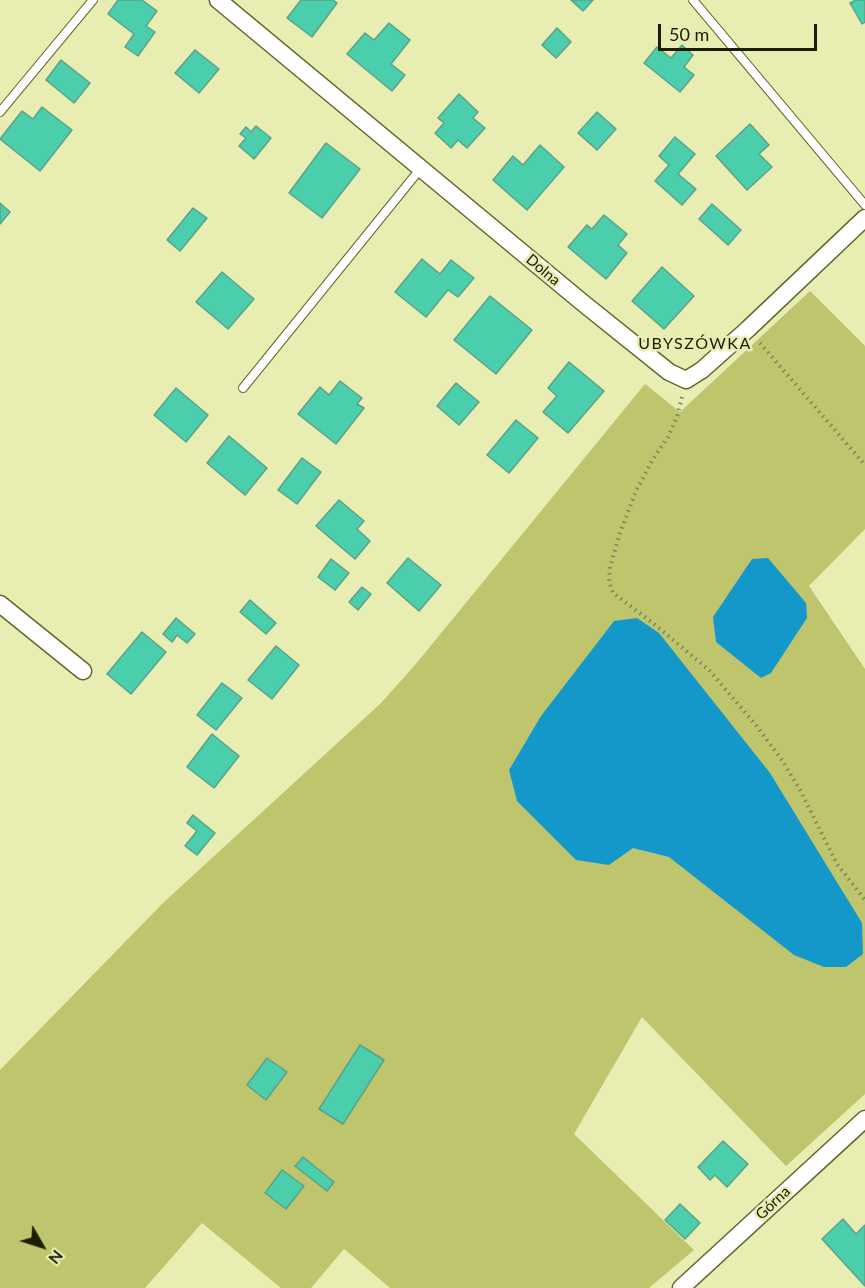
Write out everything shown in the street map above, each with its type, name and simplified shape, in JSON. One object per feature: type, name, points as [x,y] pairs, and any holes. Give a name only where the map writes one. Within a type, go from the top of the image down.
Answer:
[{"type":"street","name":"Dolna","points":[[218,0],[669,372],[686,380]]},
{"type":"street","points":[[686,380],[702,370],[748,330],[865,218]]},
{"type":"street","points":[[0,604],[83,671]]},
{"type":"street","name":"Górna","points":[[681,1288],[865,1119]]},
{"type":"lane","points":[[0,112],[93,0]]},
{"type":"lane","points":[[693,0],[865,205]]},
{"type":"lane","points":[[243,388],[421,168]]},
{"type":"path","points":[[748,330],[865,465]]},
{"type":"path","points":[[686,380],[677,417],[668,437],[636,491],[620,533],[610,567],[609,582],[613,592],[709,670],[755,724],[782,760],[800,790],[837,864],[865,900]]},
{"type":"green space","points":[[810,291],[865,346],[865,529],[809,586],[865,669],[865,1094],[786,1166],[642,1017],[574,1134],[694,1250],[649,1288],[390,1288],[344,1249],[311,1288],[281,1288],[202,1223],[145,1288],[0,1288],[0,1070],[164,902],[381,703],[415,665],[645,384],[680,412]]},
{"type":"water","points":[[768,558],[806,603],[807,618],[771,673],[761,678],[716,642],[713,617],[752,559]]},
{"type":"water","points":[[637,618],[659,633],[770,773],[862,923],[863,954],[846,967],[824,967],[794,955],[669,857],[633,848],[609,865],[576,860],[517,801],[509,770],[541,716],[614,621]]},
{"type":"building","points":[[118,0],[142,0],[157,11],[146,26],[155,32],[138,56],[125,47],[134,34],[108,14]]},
{"type":"building","points":[[301,0],[333,0],[337,3],[312,37],[287,18]]},
{"type":"building","points":[[571,0],[593,0],[583,11]]},
{"type":"building","points":[[865,0],[865,22],[862,24],[850,3]]},
{"type":"building","points":[[389,23],[410,40],[391,64],[405,75],[392,91],[347,54],[365,33],[374,40]]},
{"type":"building","points":[[557,28],[571,42],[556,58],[542,45]]},
{"type":"building","points":[[682,45],[693,55],[684,67],[694,75],[680,92],[644,63],[657,47],[671,58]]},
{"type":"building","points":[[195,50],[219,69],[199,93],[175,73]]},
{"type":"building","points":[[61,60],[90,83],[74,103],[46,80]]},
{"type":"building","points":[[459,94],[478,112],[473,118],[485,128],[467,148],[458,140],[451,148],[435,133],[444,123],[438,118]]},
{"type":"building","points":[[42,107],[72,130],[40,171],[0,139],[22,111],[33,119]]},
{"type":"building","points":[[597,112],[616,129],[597,150],[578,133]]},
{"type":"building","points":[[750,124],[769,145],[759,154],[772,167],[747,190],[716,156]]},
{"type":"building","points":[[256,126],[271,138],[254,159],[239,146],[246,138],[240,134],[246,127],[251,132]]},
{"type":"building","points":[[675,137],[695,154],[678,174],[696,189],[682,205],[655,181],[669,165],[659,156]]},
{"type":"building","points":[[326,143],[360,169],[322,218],[289,193]]},
{"type":"building","points":[[540,145],[564,167],[527,210],[493,180],[513,156],[523,165]]},
{"type":"building","points":[[0,203],[10,212],[0,224]]},
{"type":"building","points":[[712,204],[741,230],[728,245],[699,219]]},
{"type":"building","points":[[193,208],[207,218],[180,251],[167,240]]},
{"type":"building","points":[[604,215],[627,234],[618,245],[627,253],[606,279],[568,247],[587,225],[592,229]]},
{"type":"building","points":[[422,259],[440,274],[451,260],[474,278],[458,297],[448,290],[426,317],[395,292]]},
{"type":"building","points":[[662,267],[694,296],[664,329],[632,301]]},
{"type":"building","points":[[222,272],[254,299],[228,329],[196,302]]},
{"type":"building","points":[[490,296],[532,330],[496,374],[454,340]]},
{"type":"building","points":[[569,362],[604,391],[568,433],[543,412],[557,396],[548,388]]},
{"type":"building","points":[[340,381],[362,398],[357,404],[364,408],[336,444],[298,414],[320,387],[329,395]]},
{"type":"building","points":[[456,383],[479,402],[459,425],[437,406]]},
{"type":"building","points":[[176,388],[208,415],[186,442],[154,415]]},
{"type":"building","points":[[516,420],[538,438],[509,473],[487,455]]},
{"type":"building","points":[[229,436],[267,468],[245,495],[207,463]]},
{"type":"building","points":[[302,458],[321,472],[297,504],[278,490]]},
{"type":"building","points":[[339,500],[364,521],[357,529],[370,541],[355,559],[316,526]]},
{"type":"building","points":[[408,558],[441,585],[419,611],[387,583]]},
{"type":"building","points":[[331,559],[349,573],[335,590],[318,577]]},
{"type":"building","points":[[362,587],[371,594],[358,610],[349,602]]},
{"type":"building","points":[[250,600],[276,623],[266,634],[240,612]]},
{"type":"building","points":[[176,618],[195,634],[187,643],[177,635],[172,642],[163,634]]},
{"type":"building","points":[[142,632],[166,652],[131,694],[107,674]]},
{"type":"building","points":[[276,646],[299,665],[272,699],[248,680]]},
{"type":"building","points":[[222,683],[242,698],[216,730],[197,715]]},
{"type":"building","points":[[212,734],[239,756],[214,788],[187,767]]},
{"type":"building","points":[[193,815],[215,833],[197,855],[185,846],[197,831],[187,823]]},
{"type":"building","points":[[360,1045],[384,1060],[343,1124],[319,1109]]},
{"type":"building","points":[[267,1058],[287,1072],[266,1100],[247,1085]]},
{"type":"building","points":[[723,1141],[748,1164],[727,1187],[715,1175],[710,1180],[698,1167]]},
{"type":"building","points":[[303,1157],[334,1182],[327,1191],[295,1166]]},
{"type":"building","points":[[282,1170],[304,1186],[286,1209],[265,1193]]},
{"type":"building","points":[[680,1204],[700,1223],[685,1239],[665,1220]]},
{"type":"building","points":[[843,1219],[856,1234],[865,1225],[865,1286],[822,1239]]},
{"type":"district","name":"UBYSZÓWKA","points":[[695,344]]}]
